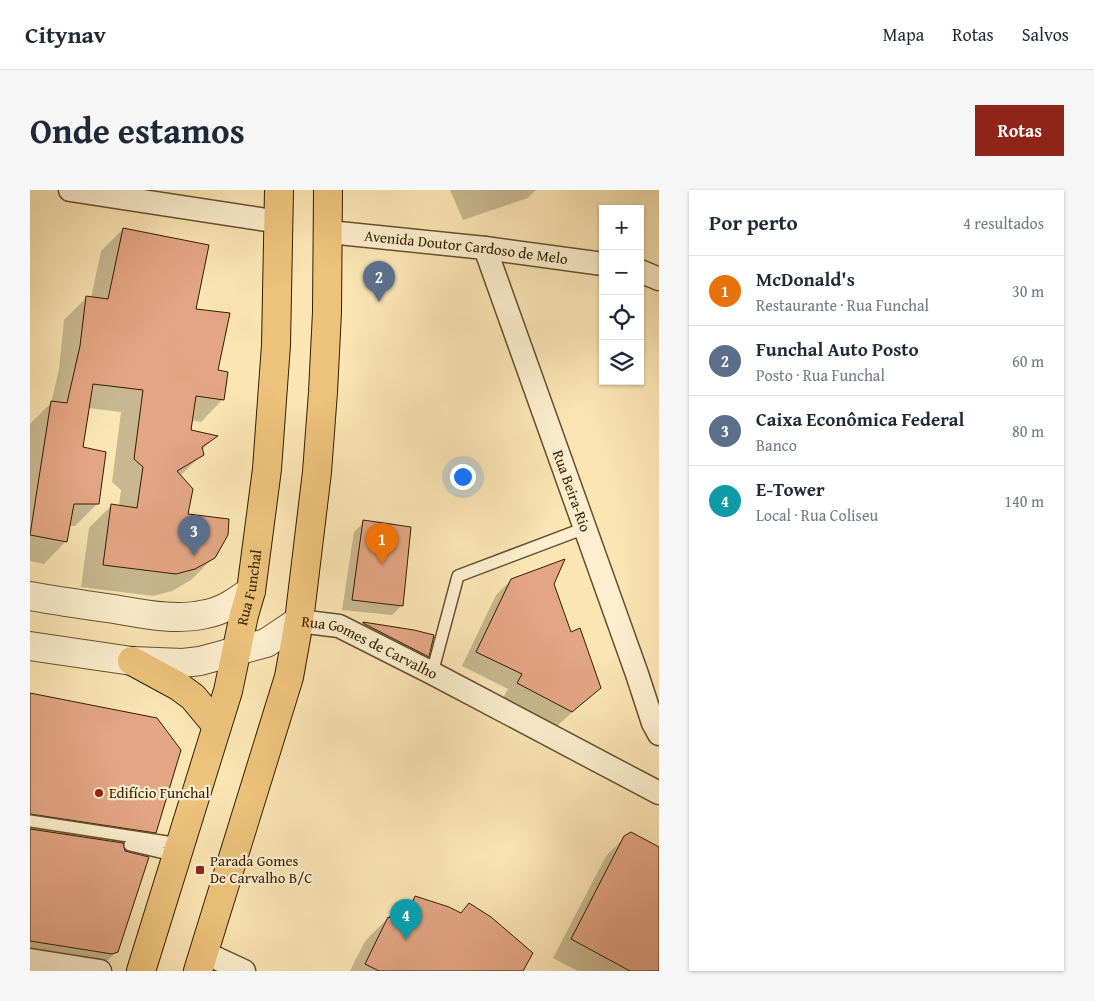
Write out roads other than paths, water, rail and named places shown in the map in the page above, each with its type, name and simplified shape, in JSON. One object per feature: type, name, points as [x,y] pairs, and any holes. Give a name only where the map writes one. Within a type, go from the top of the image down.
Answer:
[{"type":"main road","name":"Rua Funchal","points":[[141,971],[217,726],[251,591],[267,469],[276,345],[280,222],[279,190]]},
{"type":"main road","points":[[201,961],[290,676],[299,621],[317,472],[327,312],[328,190]]},
{"type":"main road","points":[[132,661],[178,686],[193,697],[217,726]]},
{"type":"street","points":[[70,190],[280,222]]},
{"type":"street","name":"Avenida Doutor Cardoso de Melo","points":[[328,232],[484,248],[599,263]]},
{"type":"street","name":"Rua Beira-Rio","points":[[484,248],[653,723],[659,734]]},
{"type":"street","points":[[644,273],[659,279]]},
{"type":"street","points":[[30,596],[155,616],[182,616],[206,614],[222,609],[251,591]]},
{"type":"street","name":"Rua Gomes de Carvalho","points":[[30,646],[132,661],[192,662],[266,643],[299,621],[339,626],[432,672],[659,793]]},
{"type":"street","points":[[30,960],[100,971]]},
{"type":"street","points":[[201,961],[244,971]]},
{"type":"lane","points":[[432,672],[458,576],[585,528]]},
{"type":"lane","points":[[30,821],[179,850]]},
{"type":"lane","points":[[30,826],[151,849],[179,850]]},
{"type":"place","name":"Funchal Auto Posto","points":[[379,302]]},
{"type":"place","name":"Caixa Econômica Federal","points":[[194,556]]},
{"type":"place","name":"McDonald's","points":[[382,564]]},
{"type":"place","name":"Edifício Funchal","points":[[99,793]]},
{"type":"place","name":"Parada Gomes De Carvalho B/C","points":[[200,870]]},
{"type":"place","name":"E-Tower","points":[[406,940]]}]
